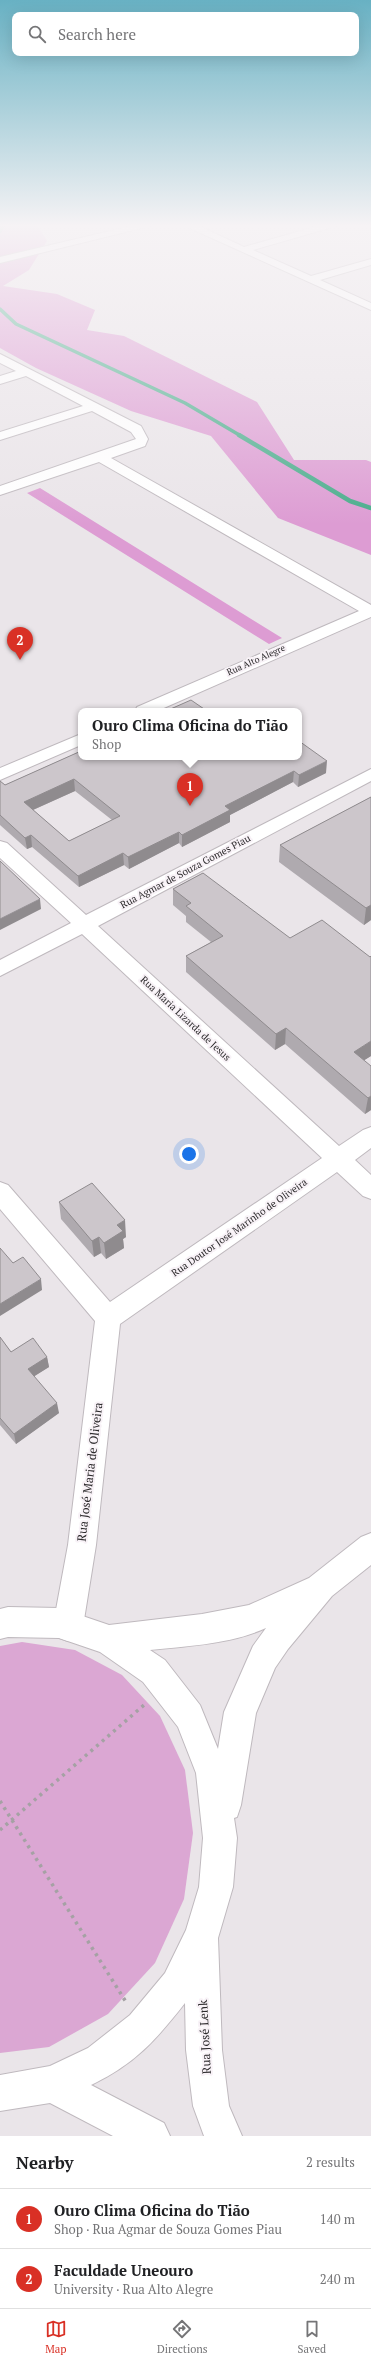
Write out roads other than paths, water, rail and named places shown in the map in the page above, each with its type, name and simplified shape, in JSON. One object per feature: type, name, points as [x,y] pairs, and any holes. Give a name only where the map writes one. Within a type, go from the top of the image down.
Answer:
[{"type":"street","points":[[0,358],[136,429],[142,439],[140,443],[0,491]]},
{"type":"street","points":[[0,380],[27,372]]},
{"type":"street","points":[[0,436],[93,407]]},
{"type":"street","points":[[100,457],[371,611]]},
{"type":"street","name":"Rua Alto Alegre","points":[[150,708],[371,611]]},
{"type":"street","points":[[0,775],[78,740]]},
{"type":"street","name":"Rua Agmar de Souza Gomes Piau","points":[[0,969],[371,774]]},
{"type":"street","name":"Rua Maria Lizarda de Jesus","points":[[0,847],[371,1189]]},
{"type":"street","name":"Rua Doutor José Marinho de Oliveira","points":[[108,1318],[371,1136]]},
{"type":"street","points":[[0,1192],[108,1318]]},
{"type":"street","name":"Rua José Maria de Oliveira","points":[[68,1626],[82,1545],[108,1318]]},
{"type":"street","points":[[0,2093],[52,2084],[101,2062],[143,2028],[177,1985],[202,1936],[216,1887],[220,1838],[230,1764],[240,1712],[264,1657],[277,1638],[322,1586],[371,1547]]},
{"type":"street","points":[[109,1640],[202,1630],[250,1620],[322,1586]]},
{"type":"street","points":[[0,1624],[8,1622],[52,1623],[68,1626],[109,1640],[154,1671],[189,1716],[212,1773],[220,1838]]},
{"type":"street","name":"Rua José Lenk","points":[[202,1936],[204,2050],[211,2106],[223,2136]]},
{"type":"street","points":[[52,2084],[151,2136]]},
{"type":"waterway","points":[[20,326],[185,403],[241,436]]},
{"type":"waterway","points":[[239,435],[350,501],[371,508]]},
{"type":"place","name":"Faculdade Uneouro","points":[[20,660]]},
{"type":"place","name":"Ouro Clima Oficina do Tião","points":[[190,806]]}]
